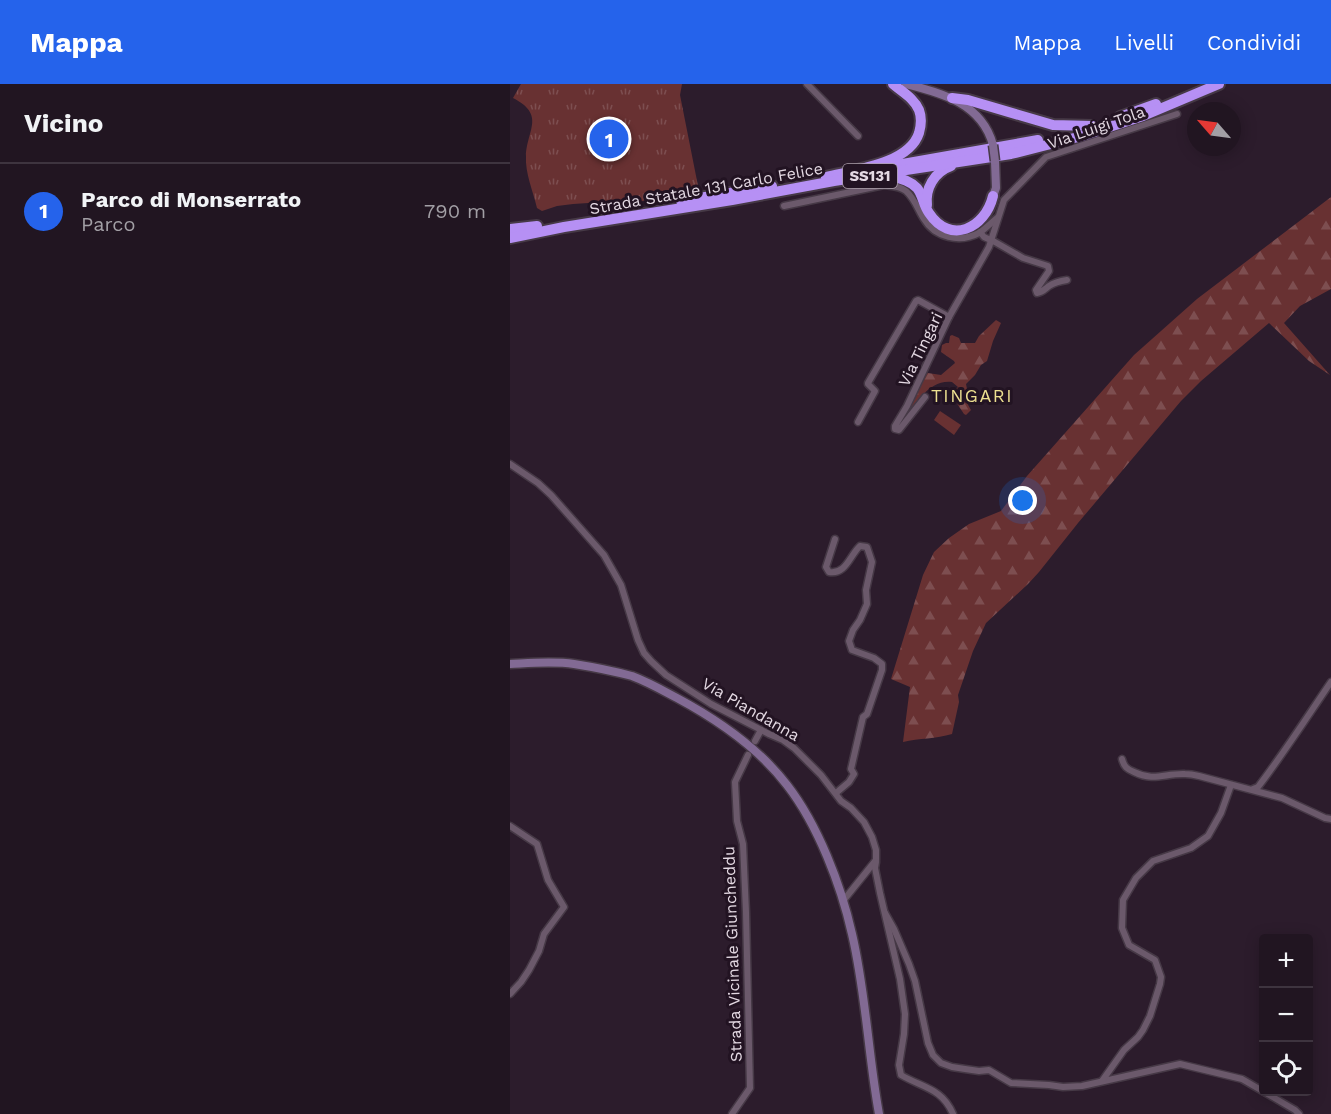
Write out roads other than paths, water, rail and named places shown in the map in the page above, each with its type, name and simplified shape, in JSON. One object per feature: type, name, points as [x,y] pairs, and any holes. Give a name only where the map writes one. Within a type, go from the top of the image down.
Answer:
[{"type":"highway","points":[[822,178],[893,160],[907,151],[916,140],[921,125],[919,110],[911,98],[893,84]]},
{"type":"highway","name":"Strada Statale 131 Carlo Felice","points":[[511,235],[546,225],[1067,134],[1176,97],[1205,84]]},
{"type":"highway","name":"Strada Statale 131 Carlo Felice","points":[[511,235],[1011,154],[1082,136],[1143,116],[1219,84]]},
{"type":"highway","points":[[952,98],[968,100],[1053,125],[1094,126]]},
{"type":"highway","points":[[927,212],[926,197],[929,186],[936,175],[946,168],[969,161]]},
{"type":"highway","points":[[834,182],[900,178],[915,186],[920,192],[927,212],[934,220],[944,227],[958,230],[970,228],[983,219],[991,204],[999,198]]},
{"type":"main road","points":[[906,84],[952,98],[977,115],[988,129],[993,145],[996,188],[999,198]]},
{"type":"main road","points":[[510,664],[573,664],[632,676],[651,684],[715,720],[752,749],[788,786],[821,843],[843,901],[852,933],[860,972],[879,1114]]},
{"type":"street","points":[[807,84],[858,135]]},
{"type":"street","name":"Via Luigi Tola","points":[[999,198],[1046,157],[1178,114]]},
{"type":"street","points":[[784,206],[884,185],[906,190],[916,202],[925,220],[937,232],[947,236],[961,239],[980,232],[998,217]]},
{"type":"street","name":"Via Tingari","points":[[925,397],[899,430],[895,429],[949,317],[992,241],[998,217],[999,198]]},
{"type":"street","points":[[980,232],[984,237],[1023,258],[1048,266],[1049,271],[1036,290],[1037,293],[1041,293],[1059,281],[1067,280]]},
{"type":"street","points":[[858,422],[875,391],[868,383],[914,303],[918,300],[949,317]]},
{"type":"street","name":"Via Piandanna","points":[[510,464],[551,495],[604,555],[621,585],[638,640],[651,661],[666,675],[711,704],[795,748],[841,801],[864,822],[876,850],[875,868],[885,914]]},
{"type":"street","points":[[836,539],[826,567],[829,572],[834,573],[843,569],[855,550],[861,546],[867,547],[873,562],[866,590],[867,604],[849,641],[852,650],[874,658],[882,664],[882,670],[867,714],[863,717],[851,769],[854,774],[836,794]]},
{"type":"street","points":[[1253,789],[1258,787],[1286,750],[1331,682]]},
{"type":"street","points":[[755,741],[761,730]]},
{"type":"street","name":"Strada Vicinale Giuncheddu","points":[[732,1114],[750,1088],[747,912],[735,782],[748,754]]},
{"type":"street","points":[[1122,759],[1127,769],[1141,775],[1151,777],[1186,774],[1225,782],[1282,798],[1331,819]]},
{"type":"street","points":[[1102,1081],[1124,1050],[1143,1030],[1150,1016],[1161,976],[1155,960],[1129,945],[1122,928],[1123,900],[1137,878],[1153,861],[1191,848],[1208,836],[1221,813],[1231,785]]},
{"type":"street","points":[[510,826],[537,844],[548,880],[564,907],[544,934],[539,951],[522,982],[510,994]]},
{"type":"street","points":[[843,901],[876,860]]},
{"type":"street","points":[[885,914],[894,929],[915,981],[928,1043],[933,1055],[941,1063],[965,1069],[989,1070],[1011,1083],[1063,1087],[1082,1086],[1180,1064],[1242,1079],[1299,1114]]},
{"type":"street","points":[[885,914],[900,979],[905,1014],[899,1065],[901,1075],[940,1095],[953,1114]]},
{"type":"place","name":"Parco di Monserrato","points":[[609,139]]},
{"type":"district","name":"TINGARI","points":[[972,396]]}]
